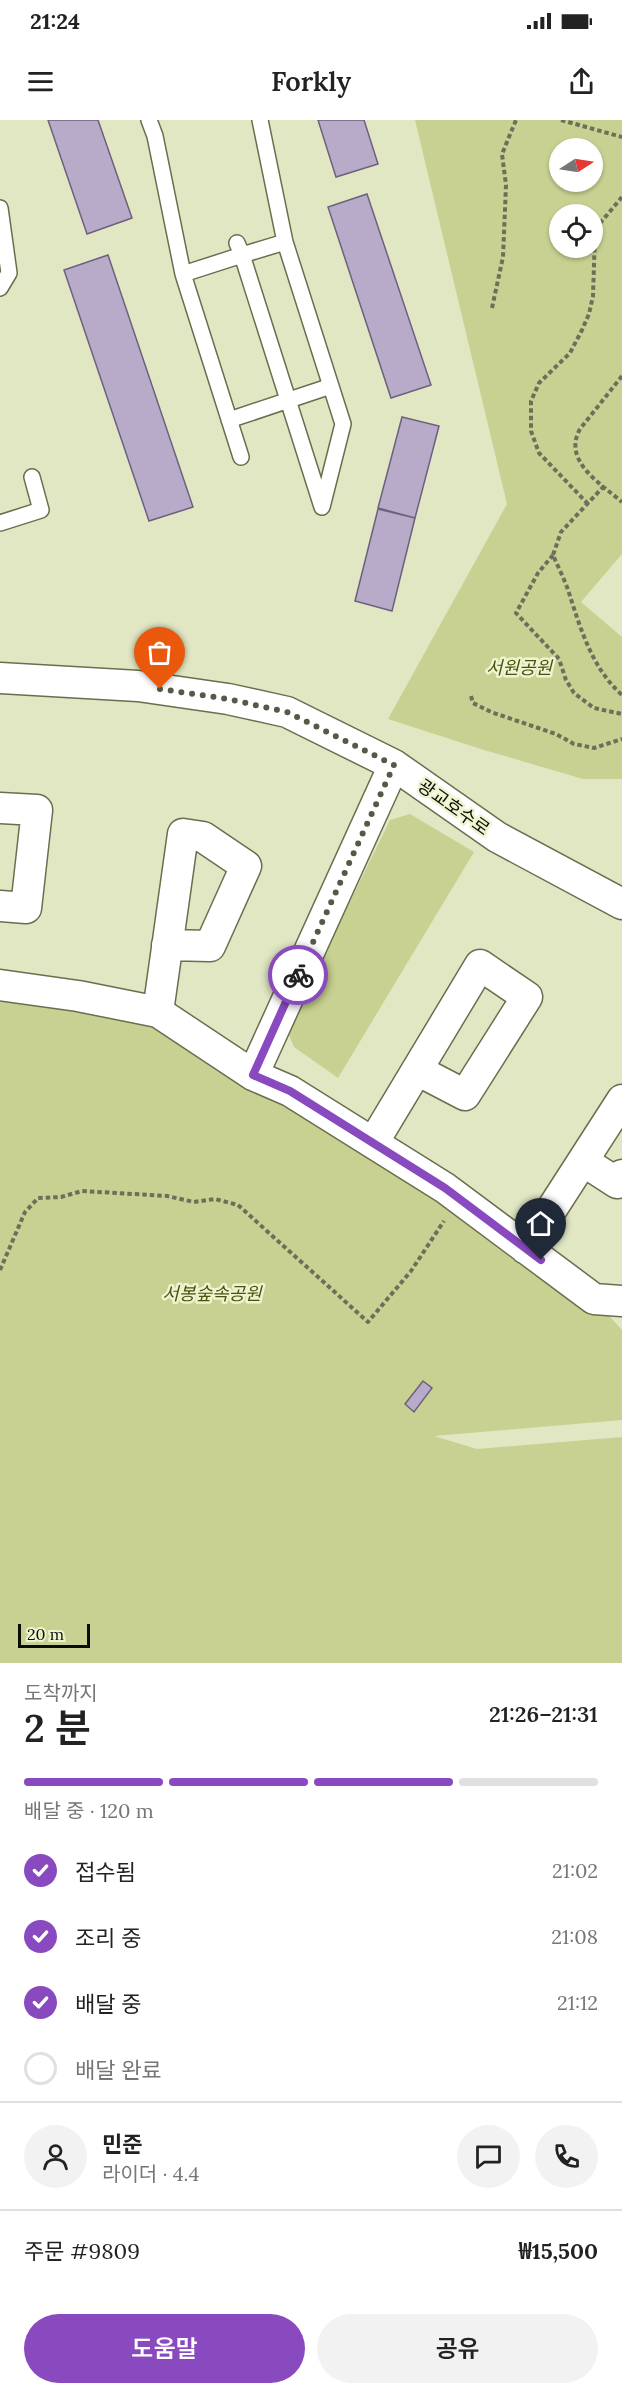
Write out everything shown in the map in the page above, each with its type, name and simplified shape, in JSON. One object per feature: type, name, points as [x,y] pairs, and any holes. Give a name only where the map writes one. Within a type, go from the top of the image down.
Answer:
[{"type":"street","name":"광교호수로","points":[[0,678],[138,686],[228,699],[287,712],[394,765],[497,837],[622,904]]},
{"type":"street","points":[[253,1075],[394,765]]},
{"type":"street","points":[[0,808],[37,810],[26,908],[0,906]]},
{"type":"street","points":[[158,1012],[167,945]]},
{"type":"street","points":[[0,985],[78,996],[158,1012],[253,1075],[290,1091],[373,1143],[458,1199],[594,1299],[622,1301]]},
{"type":"street","points":[[373,1143],[417,1070]]},
{"type":"street","points":[[526,1249],[622,1100]]},
{"type":"street","points":[[583,1161],[617,1183],[622,1175]]},
{"type":"lane","points":[[149,120],[155,136],[183,274],[242,457]]},
{"type":"lane","points":[[240,249],[321,507],[343,424],[285,242],[260,120]]},
{"type":"lane","points":[[0,208],[9,273],[0,288]]},
{"type":"lane","points":[[183,274],[240,249],[285,242]]},
{"type":"lane","points":[[229,420],[330,386]]},
{"type":"lane","points":[[0,523],[41,510],[32,477]]},
{"type":"path","points":[[492,309],[503,257],[506,185],[502,154],[516,120]]},
{"type":"path","points":[[561,120],[622,137]]},
{"type":"path","points":[[588,504],[539,453],[531,431],[531,401],[540,383],[570,353],[590,314],[594,282],[595,234],[601,222],[622,197]]},
{"type":"path","points":[[622,376],[575,438],[580,465],[622,502]]},
{"type":"path","points":[[604,486],[561,532],[553,555],[538,573],[516,613],[559,659],[566,680],[574,693],[594,708],[622,714]]},
{"type":"path","points":[[553,555],[569,591],[592,657],[614,688],[622,695]]},
{"type":"path","points":[[471,696],[473,703],[491,712],[556,734],[574,744],[594,748],[622,739]]},
{"type":"path","points":[[0,1270],[25,1212],[38,1198],[61,1197],[82,1191],[166,1196],[194,1202],[214,1199],[238,1205],[369,1322],[411,1271],[458,1199]]},
{"type":"green space","name":"서원공원","points":[[415,120],[622,120],[622,554],[581,602],[622,637],[622,779],[583,779],[388,719],[507,504]]},
{"type":"green space","points":[[410,814],[474,852],[338,1078],[294,1047],[287,1030],[390,820]]},
{"type":"green space","name":"서봉숲속공원","points":[[0,985],[158,1012],[594,1299],[622,1330],[622,1420],[434,1436],[477,1449],[622,1437],[622,1663],[0,1663]]},
{"type":"building","points":[[48,120],[98,120],[132,218],[87,234]]},
{"type":"building","points":[[318,120],[364,120],[378,164],[336,177]]},
{"type":"building","points":[[367,194],[431,385],[391,398],[328,207]]},
{"type":"building","points":[[108,255],[193,507],[149,521],[64,270]]},
{"type":"building","points":[[402,417],[439,426],[415,518],[378,508]]},
{"type":"building","points":[[378,509],[415,518],[392,611],[355,601]]},
{"type":"building","points":[[423,1381],[432,1388],[414,1412],[405,1404]]},
{"type":"way so far","points":[[160,689],[228,699],[287,712],[394,765],[298,975]]},
{"type":"route","points":[[298,975],[253,1075],[290,1091],[445,1188],[541,1260]]}]
